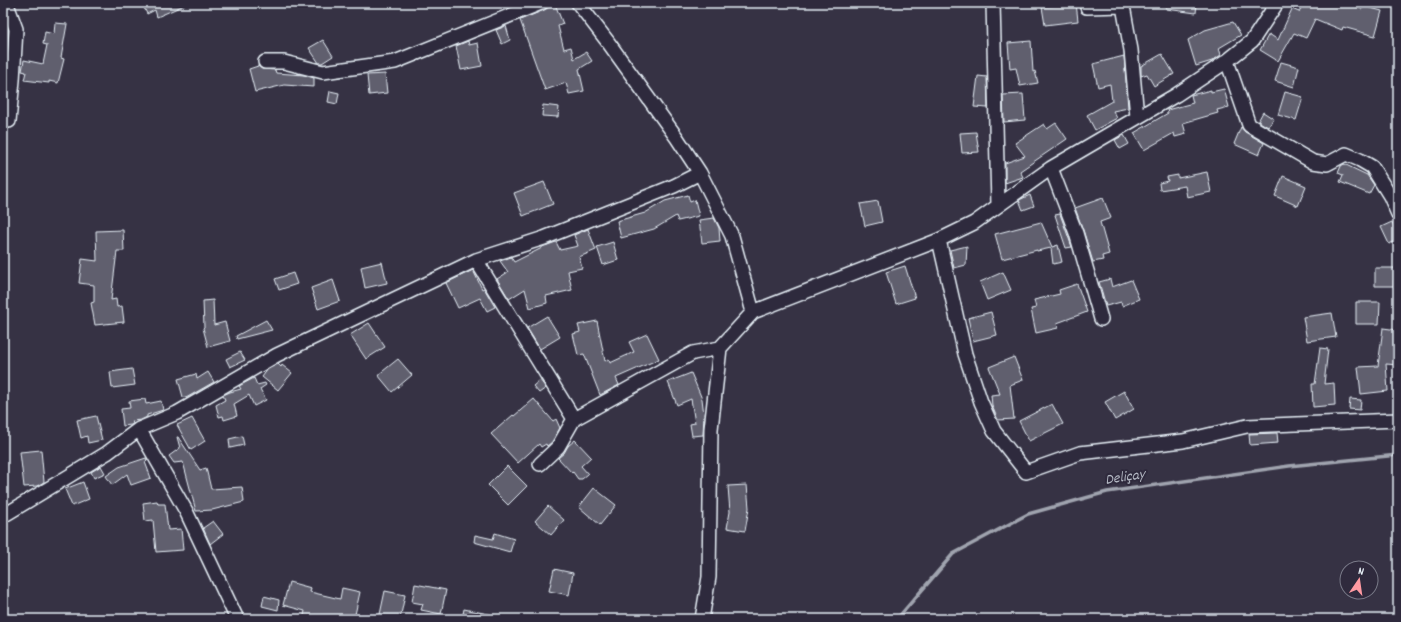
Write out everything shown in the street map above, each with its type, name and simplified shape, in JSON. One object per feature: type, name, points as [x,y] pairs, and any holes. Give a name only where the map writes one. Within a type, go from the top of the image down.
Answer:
[{"type":"street","points":[[265,62],[284,62],[323,72],[396,62],[541,3]]},
{"type":"street","points":[[578,3],[677,138],[700,173],[732,236],[753,312]]},
{"type":"street","points":[[993,3],[998,205]]},
{"type":"street","points":[[1086,3],[1088,7],[1123,6],[1132,50],[1137,118]]},
{"type":"street","points":[[702,619],[709,577],[711,429],[720,348],[753,312],[939,240],[974,224],[998,205],[1052,168],[1176,95],[1227,61],[1252,41],[1277,3]]},
{"type":"street","points":[[3,6],[8,7],[16,29],[13,80],[6,121]]},
{"type":"street","points":[[1227,61],[1249,125],[1313,162],[1328,164],[1346,154],[1372,167],[1390,196],[1398,214]]},
{"type":"street","points":[[1052,168],[1076,233],[1101,319]]},
{"type":"street","points":[[3,516],[107,453],[139,429],[177,413],[277,355],[476,260],[544,238],[674,186],[700,173]]},
{"type":"street","points":[[939,240],[965,354],[981,402],[994,431],[1026,472],[1080,453],[1183,442],[1247,426],[1398,420]]},
{"type":"street","points":[[476,260],[574,419]]},
{"type":"street","points":[[540,464],[558,446],[574,419],[693,353],[720,348]]},
{"type":"street","points":[[139,429],[186,511],[237,619]]},
{"type":"building","points":[[142,3],[189,3],[157,17],[155,10],[147,14]]},
{"type":"building","points":[[1076,3],[1078,21],[1045,25],[1042,7]]},
{"type":"building","points":[[1166,3],[1197,3],[1196,13],[1166,9]]},
{"type":"building","points":[[1303,3],[1347,3],[1362,9],[1363,6],[1382,11],[1375,36],[1343,27],[1342,30],[1315,19],[1306,38],[1294,33],[1278,61],[1260,50],[1269,34],[1278,40],[1292,9],[1299,12]]},
{"type":"building","points":[[555,4],[563,24],[558,26],[564,49],[571,47],[574,59],[586,52],[592,61],[579,69],[584,91],[569,94],[566,83],[545,90],[520,20]]},
{"type":"building","points":[[1233,22],[1241,35],[1219,48],[1221,55],[1212,61],[1196,66],[1188,40],[1205,30]]},
{"type":"building","points":[[55,23],[67,24],[61,58],[64,59],[58,83],[49,81],[49,83],[24,80],[26,72],[22,71],[24,60],[43,64],[47,45],[43,44],[45,32],[54,34]]},
{"type":"building","points":[[506,26],[510,40],[502,44],[496,30]]},
{"type":"building","points":[[323,40],[333,56],[322,63],[319,63],[309,48]]},
{"type":"building","points":[[468,41],[469,45],[478,43],[482,66],[461,70],[456,46]]},
{"type":"building","points":[[1031,41],[1033,72],[1035,71],[1038,83],[1020,86],[1016,68],[1010,69],[1008,43]]},
{"type":"building","points":[[1162,54],[1174,74],[1154,86],[1147,74],[1141,76],[1141,66]]},
{"type":"building","points":[[1124,56],[1128,108],[1113,111],[1117,118],[1095,130],[1087,115],[1112,101],[1110,84],[1098,87],[1093,64]]},
{"type":"building","points":[[1281,62],[1299,67],[1294,87],[1275,81]]},
{"type":"building","points":[[258,66],[262,69],[275,70],[276,73],[304,75],[314,78],[314,87],[284,85],[255,92],[249,69]]},
{"type":"building","points":[[385,74],[387,93],[369,95],[367,75]]},
{"type":"building","points":[[978,76],[987,77],[988,108],[974,107]]},
{"type":"building","points":[[1224,89],[1229,107],[1217,110],[1218,113],[1183,123],[1186,134],[1175,137],[1174,133],[1144,150],[1134,133],[1168,113],[1167,110],[1193,103],[1191,95],[1211,90],[1211,92]]},
{"type":"building","points":[[330,91],[339,93],[337,104],[328,102]]},
{"type":"building","points":[[1285,92],[1303,97],[1296,120],[1278,115]]},
{"type":"building","points":[[1023,94],[1025,120],[1004,122],[1003,95]]},
{"type":"building","points":[[543,105],[559,107],[558,117],[542,116]]},
{"type":"building","points":[[1263,112],[1274,119],[1268,127],[1258,121]]},
{"type":"building","points":[[1056,123],[1067,139],[1020,171],[1023,177],[1005,183],[1005,163],[1025,156],[1015,143],[1044,124],[1047,129]]},
{"type":"building","points":[[1241,127],[1245,132],[1264,143],[1259,155],[1234,144]]},
{"type":"building","points":[[976,132],[979,152],[962,153],[960,133]]},
{"type":"building","points":[[1124,135],[1129,144],[1120,149],[1115,140]]},
{"type":"building","points":[[1344,164],[1367,175],[1374,185],[1369,194],[1340,182],[1343,175],[1338,173],[1341,166]]},
{"type":"building","points":[[1207,172],[1211,192],[1187,197],[1185,186],[1160,190],[1159,183],[1168,181],[1167,177],[1178,175],[1178,178]]},
{"type":"building","points":[[1283,176],[1306,186],[1298,206],[1275,196]]},
{"type":"building","points":[[544,182],[553,204],[523,216],[514,193]]},
{"type":"building","points":[[688,195],[690,202],[695,200],[699,216],[678,221],[676,216],[654,229],[621,238],[617,221],[645,213],[665,201]]},
{"type":"building","points":[[1030,195],[1034,206],[1023,210],[1019,200]]},
{"type":"building","points":[[1103,198],[1111,218],[1100,222],[1109,254],[1102,256],[1103,260],[1093,262],[1075,208]]},
{"type":"building","points":[[878,201],[882,222],[865,226],[860,204]]},
{"type":"building","points":[[1060,214],[1072,247],[1066,248],[1055,215]]},
{"type":"building","points":[[714,218],[719,228],[720,241],[702,243],[699,220]]},
{"type":"building","points":[[1041,222],[1052,247],[1058,245],[1062,262],[1053,264],[1051,248],[1002,259],[995,234]]},
{"type":"building","points":[[1392,222],[1398,236],[1398,240],[1389,244],[1381,227]]},
{"type":"building","points":[[588,229],[596,250],[579,257],[582,268],[568,271],[572,290],[546,296],[547,303],[530,308],[525,289],[509,299],[497,279],[508,272],[500,261],[511,257],[514,262],[542,247],[556,242],[560,250],[578,246],[574,235]]},
{"type":"building","points":[[123,230],[124,251],[117,251],[111,300],[116,299],[117,307],[122,306],[124,322],[95,325],[91,303],[94,302],[94,285],[79,283],[82,259],[97,261],[96,231]]},
{"type":"building","points":[[613,242],[618,260],[603,265],[597,247]]},
{"type":"building","points":[[967,246],[966,265],[954,268],[950,250]]},
{"type":"building","points":[[382,262],[387,283],[365,288],[361,267]]},
{"type":"building","points":[[905,266],[915,298],[896,304],[886,272]]},
{"type":"building","points":[[1375,268],[1398,268],[1398,280],[1394,280],[1394,286],[1375,286]]},
{"type":"building","points":[[473,270],[482,289],[484,288],[495,307],[487,311],[480,298],[458,308],[446,283]]},
{"type":"building","points":[[1003,272],[1011,290],[987,300],[980,282]]},
{"type":"building","points":[[293,273],[297,284],[279,290],[275,279]]},
{"type":"building","points":[[1110,279],[1112,287],[1131,280],[1139,299],[1122,306],[1121,302],[1106,306],[1099,282]]},
{"type":"building","points":[[333,280],[340,301],[318,309],[311,288]]},
{"type":"building","points":[[1077,284],[1087,312],[1057,323],[1058,328],[1036,333],[1031,309],[1036,308],[1034,300],[1060,294],[1059,290]]},
{"type":"building","points":[[213,300],[214,325],[225,322],[230,341],[208,347],[203,328],[203,301]]},
{"type":"building","points":[[1356,302],[1380,302],[1379,324],[1356,324]]},
{"type":"building","points":[[991,312],[997,335],[973,341],[968,318]]},
{"type":"building","points":[[1332,313],[1336,337],[1307,341],[1303,317]]},
{"type":"building","points":[[547,316],[560,337],[540,349],[527,328]]},
{"type":"building","points":[[266,320],[272,330],[237,339],[236,336]]},
{"type":"building","points":[[597,321],[605,361],[609,359],[610,363],[634,352],[629,342],[647,334],[659,359],[616,378],[619,385],[600,395],[584,354],[578,355],[573,334],[580,332],[578,325]]},
{"type":"building","points":[[369,323],[385,347],[366,359],[350,335]]},
{"type":"building","points":[[1383,328],[1398,330],[1398,365],[1386,364],[1388,391],[1361,394],[1358,367],[1378,366]]},
{"type":"building","points":[[1320,348],[1328,349],[1324,384],[1334,383],[1335,405],[1313,407],[1312,384],[1315,384]]},
{"type":"building","points":[[240,352],[245,360],[230,367],[226,359]]},
{"type":"building","points":[[1014,357],[1023,380],[1010,385],[1014,419],[998,420],[992,406],[991,395],[1000,394],[989,367]]},
{"type":"building","points":[[398,359],[412,375],[392,392],[378,375]]},
{"type":"building","points":[[278,364],[281,367],[282,365],[292,373],[278,390],[262,377],[268,369]]},
{"type":"building","points":[[132,369],[135,385],[112,388],[110,372]]},
{"type":"building","points":[[208,372],[214,382],[186,398],[183,397],[178,379],[196,374],[197,379]]},
{"type":"building","points":[[691,373],[702,399],[704,415],[703,435],[692,436],[690,424],[695,423],[691,399],[677,405],[668,382]]},
{"type":"building","points":[[254,378],[257,385],[265,383],[266,385],[260,389],[266,400],[254,406],[249,395],[234,404],[237,416],[224,420],[223,416],[219,417],[216,405],[225,400],[223,395],[241,389],[239,386]]},
{"type":"building","points":[[540,380],[546,388],[539,393],[533,386]]},
{"type":"building","points":[[1124,391],[1134,409],[1115,420],[1105,402]]},
{"type":"building","points":[[145,399],[146,404],[161,401],[163,410],[147,415],[147,417],[141,420],[132,421],[133,424],[131,425],[123,426],[121,409],[130,408],[129,401]]},
{"type":"building","points":[[534,399],[553,421],[556,419],[560,428],[552,442],[547,446],[546,444],[541,447],[539,444],[518,463],[491,434]]},
{"type":"building","points":[[1350,399],[1361,400],[1360,410],[1349,409]]},
{"type":"building","points":[[1052,404],[1063,424],[1029,441],[1019,421]]},
{"type":"building","points":[[96,416],[102,440],[88,443],[87,436],[81,438],[77,420]]},
{"type":"building","points":[[192,418],[205,441],[191,450],[177,425]]},
{"type":"building","points":[[1277,433],[1278,443],[1250,445],[1249,434]]},
{"type":"building","points":[[242,436],[244,445],[230,448],[229,439]]},
{"type":"building","points":[[177,437],[200,470],[206,468],[211,489],[242,487],[244,502],[212,510],[196,511],[183,462],[174,463],[169,456],[180,448]]},
{"type":"building","points":[[575,440],[591,457],[581,466],[588,474],[582,479],[578,479],[573,472],[572,473],[558,458]]},
{"type":"building","points":[[41,450],[44,482],[37,486],[24,487],[20,452]]},
{"type":"building","points":[[146,458],[147,460],[145,462],[151,478],[131,485],[127,474],[112,485],[106,476],[119,467]]},
{"type":"building","points":[[101,466],[105,473],[94,478],[91,472]]},
{"type":"building","points":[[507,466],[527,486],[508,505],[488,485]]},
{"type":"building","points":[[83,482],[89,499],[72,506],[65,489]]},
{"type":"building","points":[[747,485],[749,508],[745,531],[727,528],[730,512],[728,486]]},
{"type":"building","points":[[594,488],[616,505],[600,525],[579,507]]},
{"type":"building","points":[[157,501],[158,504],[165,504],[168,530],[181,529],[183,550],[156,552],[153,520],[145,521],[143,503]]},
{"type":"building","points":[[548,506],[564,520],[551,535],[535,521]]},
{"type":"building","points":[[213,521],[223,534],[210,544],[203,528]]},
{"type":"building","points":[[495,533],[514,539],[510,552],[474,542],[475,535],[493,539]]},
{"type":"building","points":[[554,569],[573,573],[569,595],[549,591]]},
{"type":"building","points":[[289,582],[311,588],[310,592],[340,599],[342,588],[360,592],[354,619],[303,619],[305,611],[283,605]]},
{"type":"building","points":[[415,584],[446,590],[441,614],[421,610],[423,604],[412,602]]},
{"type":"building","points":[[385,591],[405,595],[400,619],[379,619]]},
{"type":"building","points":[[264,596],[279,600],[278,610],[262,606]]},
{"type":"building","points":[[464,609],[493,615],[492,619],[462,619]]},
{"type":"waterway","name":"Deliçay","points":[[897,619],[953,554],[1028,514],[1107,492],[1289,466],[1398,455]]}]
